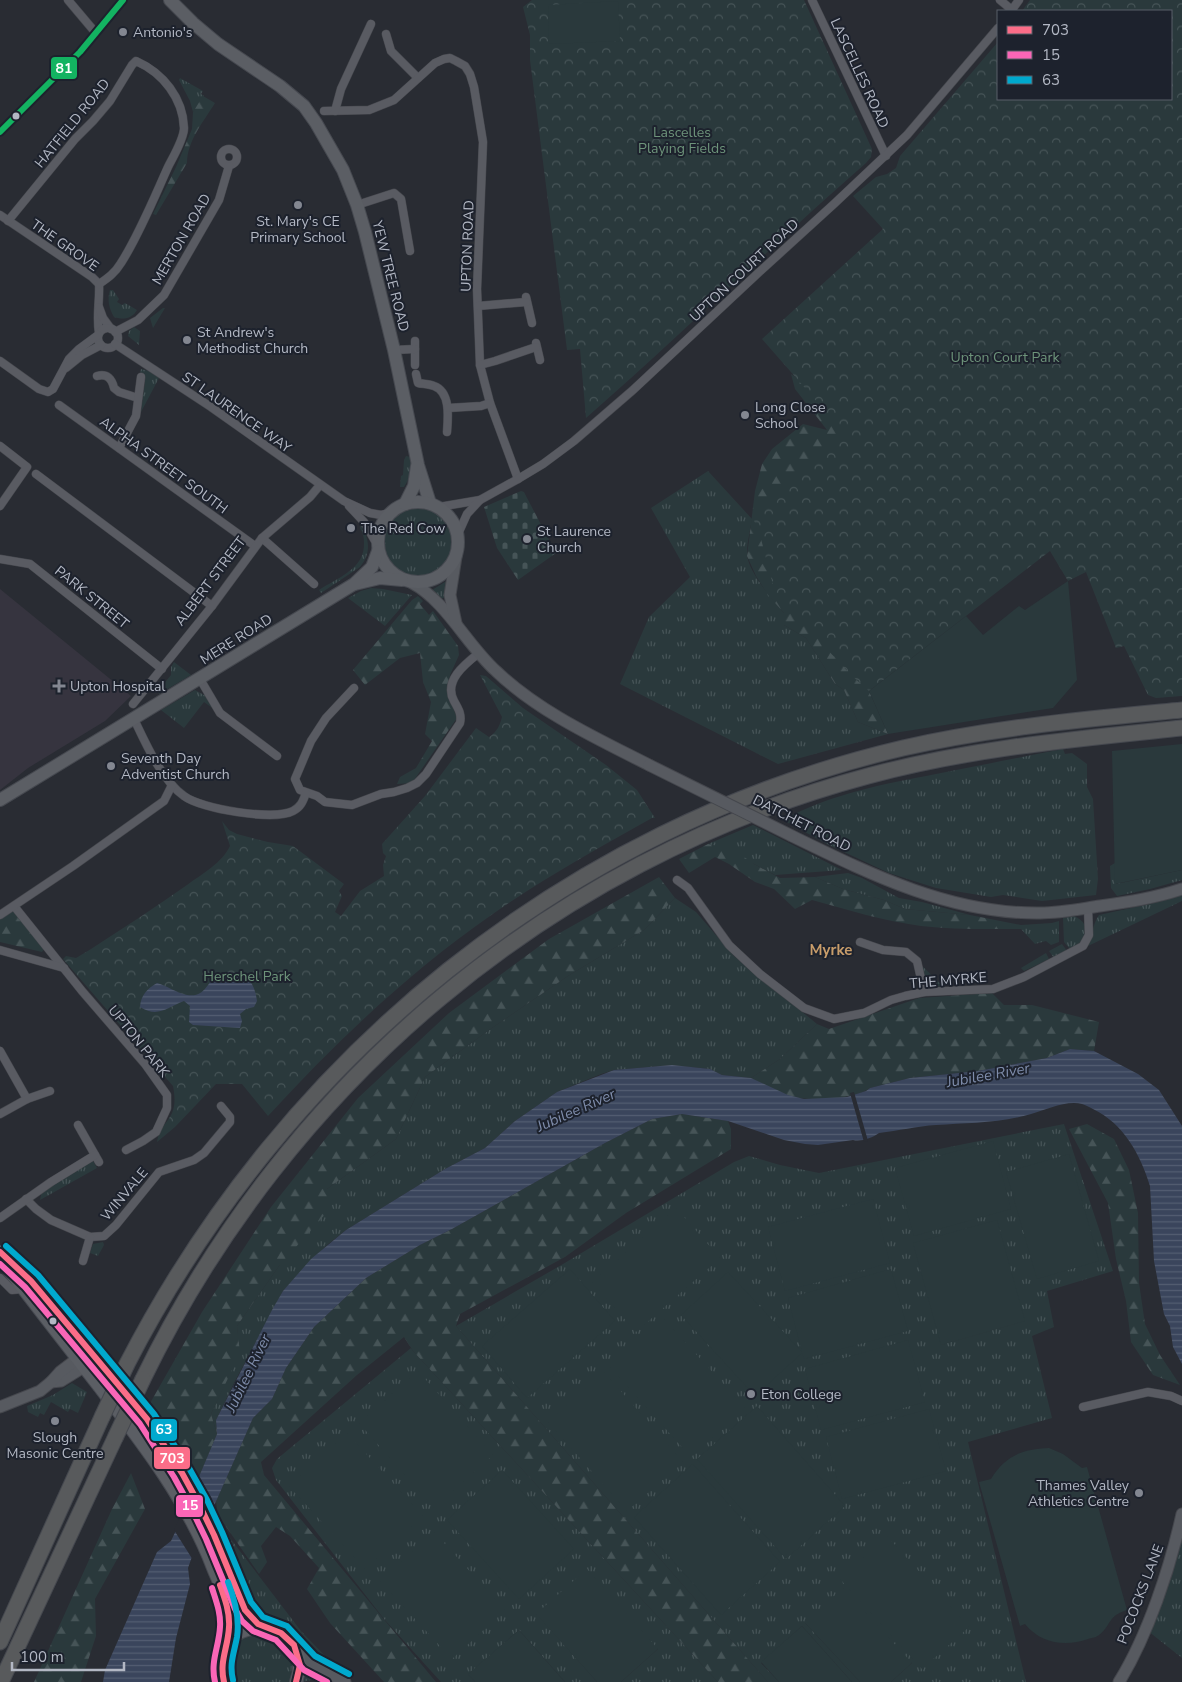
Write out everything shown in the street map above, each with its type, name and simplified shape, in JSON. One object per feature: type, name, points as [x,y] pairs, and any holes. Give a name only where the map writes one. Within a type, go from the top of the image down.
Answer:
[{"type":"highway","points":[[0,1642],[127,1364],[161,1300],[196,1244],[259,1159],[307,1102],[381,1027],[438,978],[495,934],[591,872],[681,826],[757,794],[825,770],[902,749],[974,734],[1182,710]]},
{"type":"highway","points":[[1,1682],[143,1379],[178,1310],[219,1244],[265,1179],[314,1121],[374,1057],[411,1023],[489,959],[546,920],[614,879],[682,845],[757,812],[832,786],[904,767],[986,750],[1182,728]]},
{"type":"main road","points":[[170,0],[193,23]]},
{"type":"main road","points":[[178,0],[193,23]]},
{"type":"main road","name":"YEW TREE ROAD","points":[[193,23],[218,44],[280,86],[304,106],[343,170],[366,232],[394,350],[418,465],[435,505]]},
{"type":"main road","name":"YEW TREE ROAD","points":[[405,504],[414,486],[418,465]]},
{"type":"main road","points":[[418,502],[435,505],[447,514],[454,524],[458,534],[459,546],[456,557],[438,578],[423,583],[380,578],[354,584],[372,568],[378,548],[378,534],[382,523],[390,513],[405,504],[418,502]]},
{"type":"main road","points":[[378,548],[386,568],[407,581]]},
{"type":"main road","name":"DATCHET ROAD","points":[[456,557],[450,595],[456,625]]},
{"type":"main road","name":"DATCHET ROAD","points":[[407,581],[431,595],[479,653],[504,679],[528,697],[592,736],[884,880],[949,901],[1024,912],[1057,912],[1088,908],[1141,900],[1182,889]]},
{"type":"main road","name":"MERE ROAD","points":[[134,719],[354,584]]},
{"type":"main road","points":[[0,800],[134,719]]},
{"type":"main road","points":[[0,1252],[31,1281],[147,1419],[182,1473],[214,1535],[243,1606],[253,1620],[262,1627]]},
{"type":"main road","points":[[0,1258],[155,1461],[194,1524],[205,1546],[228,1606],[229,1627],[221,1670],[224,1682]]},
{"type":"main road","points":[[0,1407],[40,1391],[52,1382],[61,1381],[81,1362],[93,1354]]},
{"type":"main road","name":"POCOCKS LANE","points":[[1119,1682],[1139,1643],[1156,1601],[1174,1550],[1182,1514]]},
{"type":"main road","points":[[225,1649],[230,1641],[241,1632],[254,1627],[262,1627],[281,1633],[310,1663],[345,1682]]},
{"type":"main road","points":[[294,1645],[300,1665],[296,1682]]},
{"type":"street","points":[[68,0],[95,32]]},
{"type":"street","points":[[0,132],[80,52],[122,0]]},
{"type":"street","name":"LASCELLES ROAD","points":[[812,0],[886,156]]},
{"type":"street","points":[[1000,0],[1011,10],[1019,0]]},
{"type":"street","points":[[335,110],[340,89],[371,24]]},
{"type":"street","name":"UPTON COURT ROAD","points":[[458,534],[467,514],[480,500],[543,464],[574,441],[633,390],[886,156],[907,136],[997,29]]},
{"type":"street","points":[[386,34],[391,51],[418,78]]},
{"type":"street","name":"UPTON ROAD","points":[[324,111],[369,110],[394,100],[434,64],[450,58],[465,66],[470,74],[483,142],[477,289],[480,365],[490,403],[518,479]]},
{"type":"street","name":"HATFIELD ROAD","points":[[8,221],[75,139],[110,101],[136,61],[158,74],[177,96],[184,130],[147,213],[121,263],[111,275],[99,284]]},
{"type":"street","name":"MERTON ROAD","points":[[113,330],[138,320],[164,295],[219,200],[229,166]]},
{"type":"street","points":[[357,205],[394,194],[401,199],[410,251]]},
{"type":"street","name":"THE GROVE","points":[[0,215],[92,277],[99,284],[100,295],[97,318],[99,334]]},
{"type":"street","points":[[478,306],[526,300],[532,323]]},
{"type":"street","points":[[62,370],[82,355],[101,346],[108,348],[116,344],[118,336],[104,318],[98,305]]},
{"type":"street","points":[[0,361],[38,389],[48,392],[53,389],[69,359],[107,328],[113,330]]},
{"type":"street","points":[[99,334],[98,339],[101,346]]},
{"type":"street","name":"ST LAURENCE WAY","points":[[116,344],[211,407],[344,501],[370,514],[381,515],[390,513]]},
{"type":"street","points":[[394,350],[415,345],[415,365]]},
{"type":"street","points":[[480,365],[536,345],[540,360]]},
{"type":"street","points":[[97,376],[102,374],[108,376],[113,382],[114,388],[119,392],[138,398]]},
{"type":"street","points":[[416,374],[418,383],[435,386],[443,393],[448,408],[447,432]]},
{"type":"street","points":[[119,448],[136,416],[141,377]]},
{"type":"street","points":[[448,408],[481,406],[490,403]]},
{"type":"street","name":"ALPHA STREET SOUTH","points":[[59,405],[255,546]]},
{"type":"street","points":[[0,446],[27,467],[0,506]]},
{"type":"street","points":[[36,474],[212,606]]},
{"type":"street","name":"ALBERT STREET","points":[[133,704],[212,606],[255,546],[310,497],[320,485]]},
{"type":"street","name":"UPTON COURT ROAD","points":[[435,505],[480,500]]},
{"type":"street","name":"ST LAURENCE WAY","points":[[344,501],[364,522],[378,548]]},
{"type":"street","points":[[262,538],[314,584]]},
{"type":"street","name":"PARK STREET","points":[[0,559],[30,564],[162,669]]},
{"type":"street","points":[[354,688],[326,718],[311,741],[295,779],[300,790],[317,796],[325,802],[352,805],[381,794],[400,790],[416,783],[426,774],[460,723],[460,713],[451,696],[452,681],[460,669],[479,653]]},
{"type":"street","points":[[200,679],[220,713],[277,756]]},
{"type":"street","points":[[134,719],[151,754],[172,786],[184,797],[200,804],[225,810],[268,815],[292,812],[302,804],[306,793]]},
{"type":"street","points":[[0,916],[74,866],[164,801],[172,786]]},
{"type":"street","name":"THE MYRKE","points":[[676,880],[688,888],[729,944],[760,974],[804,1008],[834,1019],[864,1013],[891,1000],[924,992],[993,989],[1024,976],[1083,946],[1089,936],[1088,908]]},
{"type":"street","name":"UPTON PARK","points":[[14,906],[145,1064],[167,1095],[167,1108],[156,1132],[126,1150]]},
{"type":"street","points":[[860,942],[883,950],[906,952],[917,961],[924,992]]},
{"type":"street","points":[[0,950],[64,968]]},
{"type":"street","points":[[0,1051],[27,1100]]},
{"type":"street","points":[[0,1114],[50,1091]]},
{"type":"street","name":"WINVALE","points":[[90,1237],[104,1236],[116,1225],[159,1172],[194,1160],[204,1154],[230,1122],[230,1117],[221,1106]]},
{"type":"street","points":[[0,1218],[26,1199],[97,1159],[78,1126]]},
{"type":"street","points":[[26,1199],[51,1220],[90,1237],[83,1261]]},
{"type":"street","points":[[0,1278],[12,1290],[23,1288]]},
{"type":"street","points":[[1083,1407],[1148,1392],[1171,1396],[1182,1401]]},
{"type":"shaded area","name":"Upton Hospital","points":[[0,589],[131,696],[105,721],[28,768],[0,790]]},
{"type":"green space","name":"Lascelles Playing Fields","points":[[532,0],[804,0],[872,149],[871,157],[866,163],[586,418],[580,349],[567,350],[530,60],[530,35],[523,7]]},
{"type":"green space","name":"Upton Court Park","points":[[1030,0],[1182,0],[1182,696],[1156,698],[1148,695],[1124,646],[1116,648],[1086,572],[1068,581],[1050,551],[869,691],[825,647],[811,623],[775,593],[760,535],[753,518],[802,473],[816,450],[847,436],[762,339],[883,229],[853,196],[876,177],[887,174],[896,168],[900,156],[997,43],[997,100],[1172,100],[1172,10],[1023,10]]},
{"type":"green space","points":[[618,1],[620,41],[549,44],[548,5]]},
{"type":"green space","points":[[180,78],[203,91],[201,94],[204,96],[193,112],[190,101],[179,80]]},
{"type":"green space","points":[[203,96],[215,103],[193,139],[187,163],[156,215],[153,214],[192,129],[193,112]]},
{"type":"green space","points":[[110,290],[113,290],[119,299],[117,302],[122,305],[125,303],[137,310],[133,315],[127,318],[114,317],[109,304]]},
{"type":"green space","points":[[165,308],[153,328],[150,318]]},
{"type":"green space","points":[[134,327],[140,331],[139,345],[128,336],[129,331]]},
{"type":"green space","points":[[141,369],[149,371],[159,378],[141,412],[145,381],[140,372]]},
{"type":"green space","points":[[791,374],[851,413],[863,660],[869,691],[888,734],[858,722],[844,690],[835,684],[806,638],[784,625],[784,613],[768,595],[756,576],[747,556],[755,491],[762,464],[772,449],[803,424],[827,430],[795,389]]},
{"type":"green space","points":[[406,456],[411,457],[410,472],[404,487],[400,487],[404,460]]},
{"type":"green space","points":[[708,471],[752,519],[747,550],[748,561],[762,585],[784,613],[784,625],[806,638],[835,684],[844,690],[858,722],[888,734],[778,764],[620,684],[649,617],[690,577],[651,508]]},
{"type":"green space","points":[[521,491],[524,492],[556,553],[518,580],[497,548],[484,507]]},
{"type":"green space","points":[[419,508],[432,511],[444,518],[451,530],[454,543],[451,556],[444,568],[432,575],[419,578],[406,575],[394,568],[387,556],[384,543],[387,530],[394,518],[406,511]]},
{"type":"green space","points":[[361,524],[368,546],[364,562],[360,567],[321,593],[319,590],[349,572],[360,560],[364,543],[360,528]]},
{"type":"green space","points":[[1068,581],[1077,680],[1053,708],[888,734],[869,691],[966,616],[983,635],[1019,606],[1025,610]]},
{"type":"green space","points":[[445,582],[447,583],[446,597],[440,599],[432,590]]},
{"type":"green space","points":[[371,588],[412,595],[385,626],[348,598]]},
{"type":"green space","points":[[418,596],[423,601],[420,604],[429,615],[433,611],[458,646],[459,655],[450,675],[448,694],[457,718],[412,783],[397,784],[400,777],[416,768],[432,741],[425,734],[431,702],[423,682],[420,653],[400,658],[365,685],[353,670],[412,600]]},
{"type":"green space","points":[[174,662],[191,675],[159,694],[158,691],[171,675],[171,667]]},
{"type":"green space","name":"Herschel Park","points":[[480,675],[486,676],[523,708],[606,765],[637,790],[655,818],[590,853],[510,902],[430,961],[373,1010],[319,1062],[268,1116],[242,1084],[216,1084],[175,1127],[157,1142],[159,1134],[172,1113],[174,1106],[173,1086],[63,959],[66,956],[76,958],[91,949],[217,863],[230,846],[222,821],[229,830],[237,834],[293,846],[344,884],[339,891],[342,896],[335,912],[341,916],[360,891],[384,876],[383,865],[386,856],[383,853],[382,844],[425,796],[476,728],[489,737],[498,728],[502,717]]},
{"type":"green space","points":[[195,690],[204,695],[206,693],[218,712],[204,702],[184,728],[161,710]]},
{"type":"green space","points":[[1182,744],[1182,870],[1115,884],[1112,751]]},
{"type":"green space","points":[[1063,749],[1065,754],[1072,753],[1087,764],[1087,787],[1093,799],[1098,879],[1096,895],[1042,901],[1003,895],[991,897],[936,888],[889,873],[827,844],[783,820],[819,803],[858,791]]},
{"type":"green space","points":[[753,825],[842,870],[775,875],[708,844]]},
{"type":"green space","points":[[708,844],[733,849],[754,864],[780,878],[815,877],[843,889],[884,900],[905,909],[970,915],[1021,925],[1021,929],[958,929],[921,926],[880,918],[812,900],[795,909],[774,889],[755,882],[715,857],[689,873],[679,859]]},
{"type":"green space","points":[[1115,863],[1116,884],[1182,870],[1182,880],[1117,896],[1111,888],[1110,866]]},
{"type":"green space","points":[[848,873],[862,878],[899,898],[970,915],[905,909],[884,900],[843,889],[815,877]]},
{"type":"green space","points":[[659,877],[675,898],[644,930],[568,976],[425,1077],[396,1139],[327,1189],[328,1211],[279,1266],[237,1326],[240,1353],[211,1414],[217,1434],[199,1477],[189,1468],[149,1405],[202,1312],[271,1207],[358,1098],[449,1013],[549,939]]},
{"type":"green space","points":[[1182,895],[1182,901],[1088,946],[1099,915]]},
{"type":"green space","points":[[675,898],[696,912],[734,956],[817,1024],[780,1059],[751,1078],[722,1075],[710,1069],[672,1065],[614,1070],[557,1092],[515,1121],[485,1148],[445,1169],[346,1230],[327,1245],[283,1291],[216,1420],[217,1434],[211,1414],[239,1353],[237,1326],[279,1266],[327,1189],[396,1139],[425,1077],[568,976],[644,930]]},
{"type":"green space","points":[[8,908],[13,911],[44,949],[42,952],[0,942],[0,919]]},
{"type":"green space","points":[[1074,916],[1084,924],[1086,933],[1076,946],[1070,949],[1064,942],[1063,918]]},
{"type":"green space","points":[[1059,921],[1059,942],[1051,945],[1046,941],[1035,944],[1021,929],[1021,925]]},
{"type":"green space","points":[[1062,944],[1067,951],[1054,958],[1049,951]]},
{"type":"green space","points":[[1046,953],[1049,959],[1024,971],[1021,968]]},
{"type":"green space","points":[[920,964],[943,986],[927,987]]},
{"type":"green space","points":[[992,993],[1004,1005],[1032,1005],[1099,1022],[1094,1051],[1070,1049],[1047,1058],[978,1071],[910,1078],[870,1088],[853,1095],[830,1099],[805,1099],[787,1095],[751,1078],[780,1059],[817,1024],[829,1029],[919,998]]},
{"type":"green space","points":[[682,1114],[728,1121],[731,1129],[731,1149],[626,1213],[565,1257],[460,1314],[456,1326],[768,1682],[718,1682],[413,1351],[404,1337],[357,1375],[261,1462],[264,1475],[436,1682],[384,1682],[330,1623],[307,1589],[319,1568],[290,1536],[276,1527],[261,1546],[267,1562],[259,1574],[218,1515],[216,1501],[253,1418],[272,1399],[286,1368],[314,1327],[366,1278],[420,1245],[605,1143],[652,1119]]},
{"type":"green space","points":[[1064,1124],[1113,1271],[1047,1291],[1054,1327],[1032,1336],[1052,1418],[968,1442],[1026,1682],[891,1682],[912,1663],[805,1623],[860,1682],[852,1682],[802,1626],[761,1663],[779,1682],[768,1682],[456,1326],[734,1162],[749,1156],[819,1173]]},
{"type":"green space","points":[[1087,1124],[1114,1139],[1129,1170],[1138,1213],[1139,1283],[1145,1324],[1160,1355],[1180,1385],[1153,1375],[1131,1342],[1126,1301],[1116,1259],[1108,1203],[1069,1129]]},
{"type":"green space","points":[[993,1141],[1011,1209],[914,1236],[895,1168]]},
{"type":"green space","points":[[1069,1154],[1099,1261],[1037,1279],[1006,1172]]},
{"type":"green space","points":[[93,1161],[97,1168],[40,1200],[42,1190]]},
{"type":"green space","points":[[873,1199],[890,1263],[785,1291],[768,1227]]},
{"type":"green space","points":[[676,1208],[720,1258],[636,1332],[592,1282]]},
{"type":"green space","points":[[997,1220],[1025,1321],[941,1345],[913,1243]]},
{"type":"green space","points":[[103,1242],[104,1245],[98,1256],[90,1253],[93,1244]]},
{"type":"green space","points":[[570,1269],[615,1321],[527,1398],[482,1346]]},
{"type":"green space","points":[[891,1269],[908,1331],[804,1359],[802,1353],[755,1396],[681,1315],[728,1272],[802,1352],[788,1298]]},
{"type":"green space","points":[[664,1319],[745,1408],[691,1457],[610,1367]]},
{"type":"green space","points":[[908,1340],[925,1402],[821,1430],[805,1369]]},
{"type":"green space","points":[[411,1348],[718,1682],[621,1682],[658,1649],[537,1614],[597,1682],[565,1682],[519,1630],[469,1674],[475,1682],[441,1682],[384,1619],[276,1480],[272,1468],[277,1459]]},
{"type":"green space","points":[[418,1371],[493,1455],[434,1508],[359,1423]]},
{"type":"green space","points":[[604,1372],[683,1462],[627,1511],[548,1422]]},
{"type":"green space","points":[[72,1383],[87,1392],[78,1413],[70,1409],[68,1412],[51,1402],[44,1415],[40,1413],[38,1417],[28,1412],[27,1406],[53,1395]]},
{"type":"green space","points":[[757,1406],[845,1506],[786,1559],[697,1459]]},
{"type":"green space","points":[[929,1409],[946,1471],[842,1499],[826,1437]]},
{"type":"green space","points":[[347,1433],[423,1516],[365,1569],[289,1486]]},
{"type":"green space","points":[[1049,1448],[1063,1454],[1082,1468],[1087,1467],[1127,1610],[1116,1615],[1098,1636],[1071,1643],[1046,1640],[1031,1631],[1025,1624],[1020,1626],[979,1482],[991,1479],[1008,1459],[1015,1455],[1031,1450]]},
{"type":"green space","points":[[693,1464],[780,1562],[721,1615],[634,1517]]},
{"type":"green space","points":[[502,1470],[574,1549],[519,1599],[447,1520]]},
{"type":"green space","points":[[131,1473],[145,1509],[95,1599],[96,1636],[81,1682],[34,1682],[112,1509]]},
{"type":"green space","points":[[206,1503],[233,1542],[301,1631],[350,1682],[322,1668],[278,1626],[261,1621],[253,1615]]},
{"type":"green space","points":[[203,1523],[248,1623],[233,1629],[198,1526]]},
{"type":"green space","points":[[434,1532],[505,1610],[452,1659],[380,1581]]},
{"type":"green space","points":[[1182,1533],[1182,1658],[1148,1631]]},
{"type":"green space","points":[[887,1536],[969,1627],[922,1669],[840,1579]]},
{"type":"green space","points":[[587,1569],[658,1649],[621,1682],[597,1682],[536,1614]]},
{"type":"green space","points":[[843,1588],[912,1663],[891,1682],[860,1682],[805,1623]]},
{"type":"green space","points":[[802,1626],[852,1682],[779,1682],[761,1662]]},
{"type":"green space","points":[[519,1630],[565,1682],[475,1682],[468,1674]]},
{"type":"green space","points":[[270,1633],[284,1644],[291,1653],[290,1682],[229,1682],[227,1664],[232,1646],[241,1638]]},
{"type":"green space","points":[[304,1664],[336,1682],[311,1680],[302,1682]]},
{"type":"water","points":[[229,972],[246,978],[252,984],[256,994],[257,1001],[254,1007],[246,1009],[240,1014],[242,1021],[240,1028],[193,1025],[189,1022],[190,1006],[184,1001],[157,1012],[140,1007],[145,993],[157,983],[183,994],[193,995],[202,992],[218,975]]},
{"type":"water","name":"Jubilee River","points":[[1070,1049],[1094,1051],[1138,1074],[1159,1090],[1182,1126],[1182,1364],[1173,1347],[1170,1326],[1164,1314],[1154,1261],[1150,1186],[1146,1174],[1136,1152],[1122,1132],[1104,1115],[1086,1105],[1069,1103],[1007,1119],[922,1126],[879,1133],[863,1140],[818,1145],[784,1140],[728,1121],[682,1114],[652,1119],[420,1245],[366,1278],[314,1327],[286,1368],[272,1399],[253,1418],[194,1551],[188,1568],[190,1584],[176,1638],[169,1682],[103,1682],[105,1670],[157,1552],[171,1541],[179,1524],[217,1434],[216,1420],[272,1310],[283,1291],[311,1259],[346,1230],[445,1169],[485,1148],[515,1121],[557,1092],[614,1070],[672,1065],[710,1069],[722,1075],[751,1078],[788,1095],[804,1099],[847,1097],[870,1088],[910,1078],[978,1071],[1047,1058]]},
{"type":"pier","points":[[854,1092],[868,1141],[864,1142],[850,1093]]},
{"type":"pier","points":[[197,1479],[216,1509],[193,1560],[174,1530]]},
{"type":"transit line","name":"81","points":[[0,132],[80,52],[123,0]]},
{"type":"transit line","name":"63","points":[[6,1246],[38,1275],[154,1414],[207,1500],[251,1602],[263,1617],[287,1626],[315,1656],[349,1674]]},
{"type":"transit line","name":"703","points":[[0,1252],[31,1281],[147,1419],[182,1473],[199,1504],[245,1610],[258,1624],[281,1633],[294,1645],[300,1665],[296,1682]]},
{"type":"transit line","name":"15","points":[[0,1264],[25,1287],[140,1424],[174,1477],[191,1508],[242,1621],[253,1631],[276,1640],[304,1670],[327,1682]]},
{"type":"transit line","name":"63","points":[[228,1582],[235,1602],[238,1623],[232,1664],[233,1680]]},
{"type":"transit line","name":"703","points":[[220,1585],[229,1616],[228,1635],[223,1661],[224,1682]]},
{"type":"transit line","name":"15","points":[[212,1588],[220,1617],[215,1654],[215,1682]]},
{"type":"place","name":"Antonio's","points":[[123,32]]},
{"type":"place","name":"St. Mary's CE Primary School","points":[[298,205]]},
{"type":"place","name":"St Andrew's Methodist Church","points":[[187,340]]},
{"type":"place","name":"Long Close School","points":[[745,415]]},
{"type":"place","name":"The Red Cow","points":[[351,528]]},
{"type":"place","name":"St Laurence Church","points":[[527,539]]},
{"type":"place","name":"Upton Hospital","points":[[59,686]]},
{"type":"place","name":"Seventh Day Adventist Church","points":[[111,766]]},
{"type":"place","name":"Eton College","points":[[751,1394]]},
{"type":"place","name":"Slough Masonic Centre","points":[[55,1421]]},
{"type":"place","name":"Thames Valley Athletics Centre","points":[[1139,1493]]},
{"type":"district","name":"Myrke","points":[[831,950]]}]
